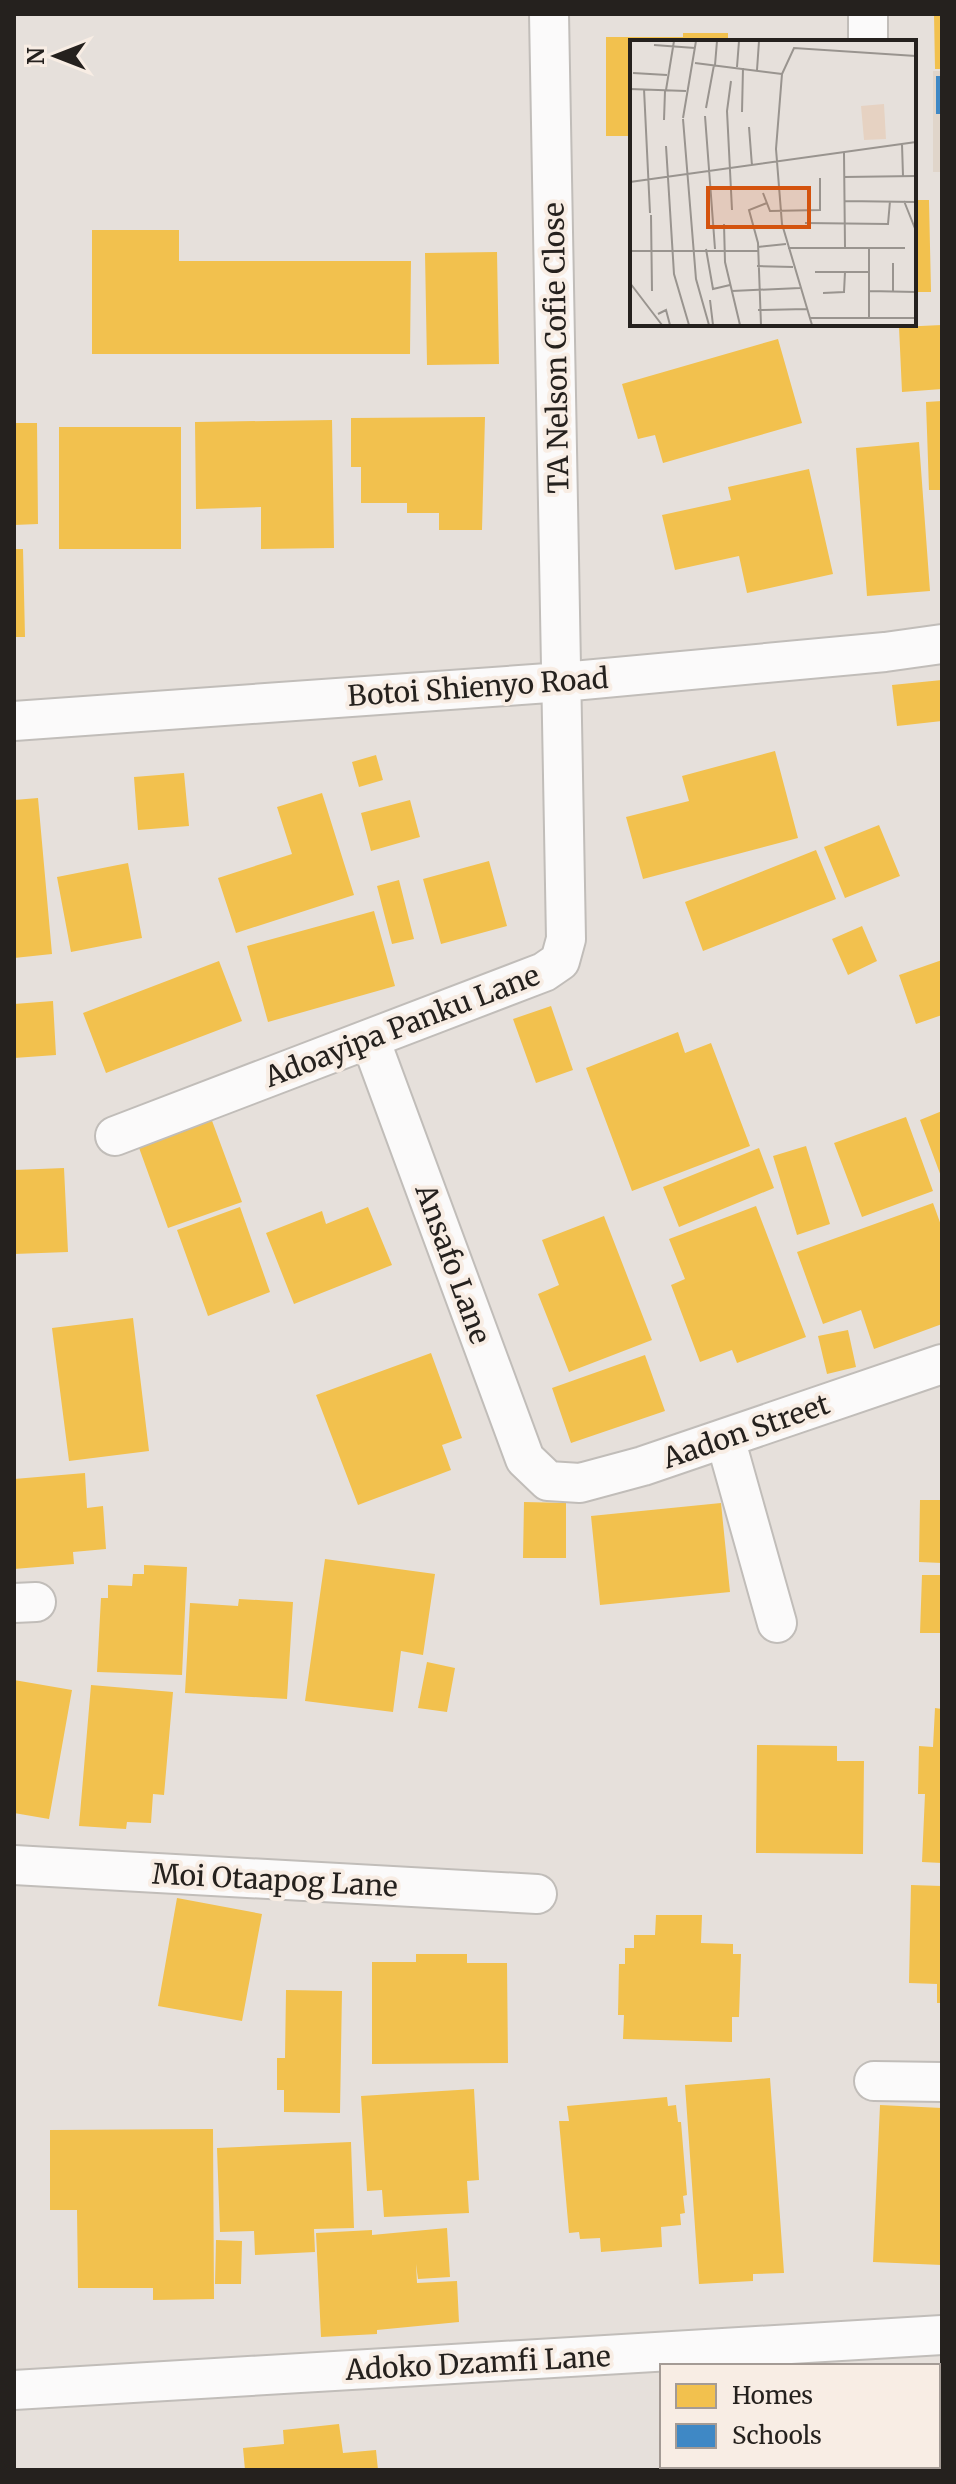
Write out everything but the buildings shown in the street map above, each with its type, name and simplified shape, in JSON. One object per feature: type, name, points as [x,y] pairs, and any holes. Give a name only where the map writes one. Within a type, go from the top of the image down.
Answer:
[{"type":"street","name":"TA Nelson Cofie Close","points":[[549,14],[562,682]]},
{"type":"street","points":[[868,14],[868,40]]},
{"type":"street","name":"Botoi Shienyo Road","points":[[14,721],[562,682],[942,644]]},
{"type":"street","name":"Adoayipa Panku Lane","points":[[115,1136],[544,972],[560,961],[566,939],[562,682]]},
{"type":"street","name":"Ansafo Lane","points":[[370,1039],[525,1459],[548,1481]]},
{"type":"street","name":"Aadon Street","points":[[548,1481],[580,1483],[725,1438],[942,1364]]},
{"type":"street","points":[[725,1438],[777,1623]]},
{"type":"street","name":"Moi Otaapog Lane","points":[[14,1865],[537,1894]]},
{"type":"street","points":[[874,2081],[942,2082]]},
{"type":"street","name":"Adoko Dzamfi Lane","points":[[14,2390],[942,2335]]},
{"type":"shaded area","points":[[933,71],[942,71],[942,172],[933,172]]}]
